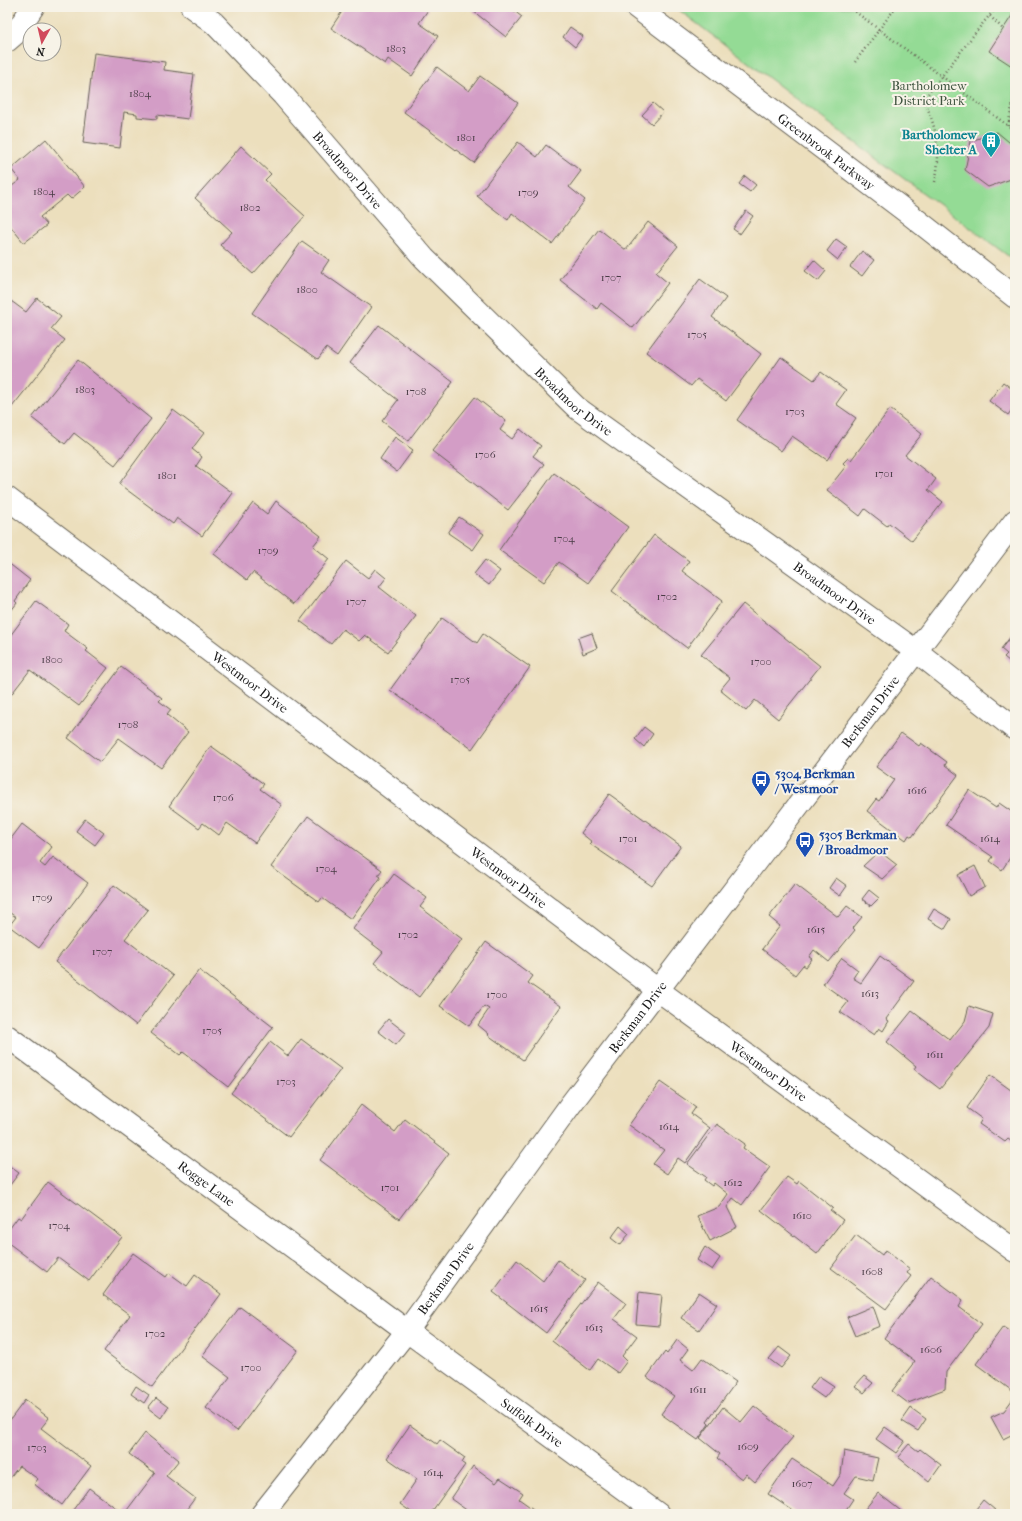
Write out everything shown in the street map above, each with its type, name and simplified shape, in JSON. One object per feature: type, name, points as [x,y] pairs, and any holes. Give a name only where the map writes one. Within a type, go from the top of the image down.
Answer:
[{"type":"street","points":[[7,42],[14,35],[33,7]]},
{"type":"street","name":"Broadmoor Drive","points":[[192,7],[214,23],[282,95],[424,258],[577,408],[916,651],[1015,729]]},
{"type":"street","name":"Greenbrook Parkway","points":[[636,7],[908,213],[1015,297]]},
{"type":"street","name":"Westmoor Drive","points":[[7,498],[658,990],[1015,1251]]},
{"type":"street","name":"Berkman Drive","points":[[262,1514],[407,1331],[571,1104],[1015,521]]},
{"type":"street","name":"Rogge Lane","points":[[7,1036],[407,1331]]},
{"type":"street","name":"Suffolk Drive","points":[[407,1331],[658,1514]]},
{"type":"path","points":[[849,7],[1015,132]]},
{"type":"path","points":[[855,62],[896,7]]},
{"type":"path","points":[[935,182],[938,169],[938,148],[934,124],[924,100],[998,7]]},
{"type":"path","points":[[990,16],[1003,29]]},
{"type":"path","points":[[1008,126],[1015,92]]},
{"type":"green space","name":"Bartholomew District Park","points":[[675,7],[1015,7],[1015,261],[818,115]]},
{"type":"building","points":[[345,7],[423,7],[428,10],[419,23],[438,36],[412,76],[388,59],[385,64],[331,28]]},
{"type":"building","points":[[477,7],[509,7],[522,17],[506,37],[473,11]]},
{"type":"building","points":[[1015,11],[1015,68],[989,51]]},
{"type":"building","points":[[570,27],[583,36],[575,47],[563,37]]},
{"type":"building","points":[[94,53],[165,62],[164,70],[194,74],[188,119],[157,115],[157,119],[137,117],[137,114],[124,112],[120,148],[83,143]]},
{"type":"building","points":[[437,67],[469,91],[480,76],[518,103],[474,163],[404,112]]},
{"type":"building","points":[[653,103],[663,112],[652,124],[642,115]]},
{"type":"building","name":"Bartholomew Shelter A","points":[[997,132],[1015,147],[1015,173],[1014,178],[988,187],[965,170],[971,141]]},
{"type":"building","points":[[46,139],[85,187],[71,199],[67,195],[40,217],[47,225],[24,243],[7,222],[7,180],[12,186],[20,180],[11,169]]},
{"type":"building","points":[[518,142],[537,157],[546,145],[581,171],[569,187],[585,200],[552,244],[512,213],[508,220],[477,196]]},
{"type":"building","points":[[241,146],[271,174],[265,180],[305,216],[253,274],[220,245],[232,232],[195,198]]},
{"type":"building","points":[[745,176],[756,185],[750,192],[739,184]]},
{"type":"building","points":[[746,211],[753,216],[740,234],[733,229]]},
{"type":"building","points":[[648,222],[678,246],[656,273],[668,283],[633,328],[601,303],[597,309],[560,280],[599,229],[626,250]]},
{"type":"building","points":[[836,239],[847,247],[838,260],[827,251]]},
{"type":"building","points":[[302,241],[329,260],[321,272],[371,307],[337,356],[326,348],[318,359],[252,313]]},
{"type":"building","points":[[862,251],[874,260],[862,276],[850,267]]},
{"type":"building","points":[[814,260],[826,271],[818,281],[805,271]]},
{"type":"building","points":[[700,279],[726,298],[712,317],[761,354],[726,401],[697,379],[691,386],[646,352]]},
{"type":"building","points":[[7,298],[26,312],[37,298],[61,317],[51,329],[65,340],[12,407],[7,404]]},
{"type":"building","points":[[379,325],[453,382],[408,441],[382,421],[398,400],[350,363]]},
{"type":"building","points":[[781,357],[814,380],[821,372],[846,390],[836,404],[856,418],[827,460],[792,436],[781,451],[737,420]]},
{"type":"building","points":[[78,360],[151,419],[115,465],[74,433],[65,444],[32,418]]},
{"type":"building","points":[[1003,382],[1015,391],[1015,405],[1008,415],[989,401]]},
{"type":"building","points":[[475,397],[506,421],[500,430],[512,439],[520,429],[541,446],[533,456],[544,464],[508,510],[432,451]]},
{"type":"building","points":[[890,409],[922,434],[905,455],[936,479],[928,490],[943,502],[912,541],[889,523],[887,526],[865,509],[860,516],[827,490],[846,466],[843,463],[848,458],[851,460]]},
{"type":"building","points":[[173,410],[204,433],[192,449],[202,457],[196,466],[233,493],[202,536],[177,518],[173,524],[119,484]]},
{"type":"building","points":[[395,437],[413,450],[397,472],[380,459]]},
{"type":"building","points":[[554,473],[628,527],[588,583],[559,562],[544,582],[499,550]]},
{"type":"building","points":[[276,501],[321,536],[313,546],[329,559],[294,604],[253,572],[247,580],[214,554],[253,503],[267,514]]},
{"type":"building","points":[[459,517],[484,534],[473,550],[448,533]]},
{"type":"building","points":[[654,535],[689,561],[682,571],[722,601],[687,648],[612,591]]},
{"type":"building","points":[[485,560],[500,571],[489,585],[474,574]]},
{"type":"building","points":[[346,561],[368,578],[375,569],[386,578],[379,587],[416,616],[388,652],[365,635],[359,641],[343,629],[331,644],[300,621]]},
{"type":"building","points":[[7,562],[30,580],[15,601],[17,603],[7,616]]},
{"type":"building","points":[[36,601],[68,624],[64,631],[88,649],[86,651],[108,668],[79,706],[30,670],[10,696],[7,693],[7,640]]},
{"type":"building","points":[[743,604],[820,666],[778,719],[755,700],[746,711],[720,690],[730,678],[701,655]]},
{"type":"building","points":[[442,618],[477,643],[483,634],[530,667],[472,749],[390,690]]},
{"type":"building","points":[[1015,631],[1015,666],[1004,657],[1007,654],[1001,649]]},
{"type":"building","points":[[592,633],[597,648],[583,654],[578,638]]},
{"type":"building","points":[[121,667],[162,698],[159,701],[171,710],[167,715],[188,732],[161,768],[119,738],[100,762],[68,738]]},
{"type":"building","points":[[644,727],[653,734],[644,747],[635,739]]},
{"type":"building","points":[[901,733],[919,746],[921,743],[947,762],[945,765],[958,775],[912,837],[909,835],[906,840],[867,811],[876,799],[879,801],[894,780],[876,767]]},
{"type":"building","points":[[211,746],[264,784],[260,789],[282,805],[255,843],[227,823],[219,835],[203,823],[199,828],[169,806]]},
{"type":"building","points":[[969,790],[996,808],[999,803],[1015,814],[1015,850],[1002,870],[990,861],[993,857],[946,825]]},
{"type":"building","points":[[609,794],[681,846],[652,886],[590,844],[592,842],[581,833]]},
{"type":"building","points":[[308,816],[382,870],[378,875],[381,877],[351,919],[322,898],[319,902],[271,867]]},
{"type":"building","points":[[85,819],[104,833],[95,845],[76,831]]},
{"type":"building","points":[[22,824],[52,847],[40,863],[45,867],[53,857],[88,883],[39,948],[9,926],[16,917],[7,911],[7,844]]},
{"type":"building","points":[[879,851],[897,865],[882,879],[863,866]]},
{"type":"building","points":[[975,866],[985,887],[969,896],[958,875]]},
{"type":"building","points":[[394,874],[427,898],[420,907],[462,939],[419,997],[374,963],[383,952],[353,929]]},
{"type":"building","points":[[836,878],[847,886],[840,896],[829,888]]},
{"type":"building","points":[[1015,878],[1015,886],[1011,883]]},
{"type":"building","points":[[795,884],[838,917],[847,906],[862,917],[853,928],[855,930],[829,962],[814,950],[809,957],[812,959],[806,967],[803,965],[795,975],[762,949],[780,926],[769,917]]},
{"type":"building","points":[[114,885],[148,910],[125,939],[173,976],[136,1025],[55,962]]},
{"type":"building","points":[[869,890],[879,898],[871,906],[862,899]]},
{"type":"building","points":[[934,909],[951,919],[945,929],[928,919]]},
{"type":"building","points":[[486,942],[533,976],[528,983],[561,1006],[523,1060],[488,1035],[489,1034],[478,1025],[489,1009],[484,1006],[469,1026],[440,1006]]},
{"type":"building","points":[[880,956],[914,981],[886,1019],[889,1021],[883,1031],[879,1028],[874,1035],[840,1012],[848,1002],[823,984],[842,958],[858,970],[853,978],[861,983]]},
{"type":"building","points":[[199,970],[273,1027],[228,1087],[183,1052],[180,1055],[151,1033]]},
{"type":"building","points":[[969,1006],[993,1014],[989,1028],[940,1089],[914,1069],[916,1066],[887,1042],[912,1011],[950,1040],[965,1021]]},
{"type":"building","points":[[388,1019],[406,1033],[396,1045],[378,1031]]},
{"type":"building","points":[[301,1039],[341,1069],[289,1137],[231,1093],[270,1042],[288,1056]]},
{"type":"building","points":[[990,1075],[1015,1093],[1015,1144],[1008,1139],[1005,1142],[979,1124],[982,1119],[967,1108]]},
{"type":"building","points":[[660,1082],[696,1107],[691,1114],[710,1128],[685,1163],[678,1158],[667,1174],[653,1164],[664,1150],[629,1125]]},
{"type":"building","points":[[361,1105],[395,1132],[405,1119],[449,1153],[399,1219],[320,1160]]},
{"type":"building","points":[[717,1124],[745,1144],[743,1148],[770,1167],[742,1205],[733,1198],[727,1207],[737,1227],[710,1241],[697,1216],[719,1207],[728,1194],[714,1183],[712,1186],[704,1180],[706,1177],[687,1164]]},
{"type":"building","points":[[7,1164],[19,1173],[7,1189]]},
{"type":"building","points":[[787,1177],[797,1184],[799,1181],[833,1208],[830,1210],[843,1220],[817,1254],[761,1210]]},
{"type":"building","points":[[48,1182],[122,1237],[89,1281],[58,1258],[47,1272],[7,1242],[7,1232],[18,1217],[21,1219]]},
{"type":"building","points":[[620,1226],[629,1234],[620,1245],[611,1238]]},
{"type":"building","points":[[856,1235],[882,1255],[885,1250],[910,1269],[907,1273],[911,1276],[886,1309],[831,1268]]},
{"type":"building","points":[[705,1247],[720,1258],[712,1270],[697,1260]]},
{"type":"building","points":[[133,1253],[166,1277],[169,1273],[187,1286],[195,1275],[221,1294],[152,1387],[104,1351],[130,1315],[103,1295]]},
{"type":"building","points":[[517,1260],[543,1281],[558,1260],[585,1280],[546,1333],[493,1292]]},
{"type":"building","points":[[931,1276],[963,1300],[959,1307],[982,1324],[946,1372],[945,1389],[908,1403],[892,1391],[915,1361],[884,1338]]},
{"type":"building","points":[[598,1282],[626,1303],[614,1319],[637,1336],[622,1356],[627,1361],[618,1373],[598,1359],[590,1370],[552,1341]]},
{"type":"building","points":[[639,1292],[662,1295],[659,1326],[636,1324]]},
{"type":"building","points":[[699,1292],[717,1304],[699,1330],[681,1318]]},
{"type":"building","points":[[873,1306],[880,1326],[855,1336],[847,1317]]},
{"type":"building","points":[[240,1307],[298,1350],[237,1431],[206,1408],[230,1377],[202,1356]]},
{"type":"building","points":[[1003,1327],[1015,1335],[1015,1393],[976,1364]]},
{"type":"building","points":[[677,1340],[688,1349],[680,1360],[693,1370],[702,1358],[736,1382],[707,1422],[709,1424],[698,1440],[661,1414],[674,1396],[647,1377],[665,1352],[667,1354]]},
{"type":"building","points":[[779,1347],[791,1356],[781,1368],[769,1359]]},
{"type":"building","points":[[819,1376],[834,1386],[824,1398],[810,1388]]},
{"type":"building","points":[[864,1376],[873,1383],[864,1393],[855,1386]]},
{"type":"building","points":[[136,1386],[149,1395],[144,1403],[131,1394]]},
{"type":"building","points":[[1015,1396],[1015,1433],[1003,1439],[991,1417],[1004,1411]]},
{"type":"building","points":[[156,1398],[168,1407],[161,1418],[148,1408]]},
{"type":"building","points":[[25,1400],[49,1418],[41,1428],[91,1466],[62,1505],[34,1484],[38,1479],[19,1466],[8,1480],[7,1479],[7,1424]]},
{"type":"building","points":[[754,1406],[793,1437],[755,1482],[746,1474],[742,1479],[739,1477],[717,1458],[720,1454],[700,1438],[723,1407],[741,1422]]},
{"type":"building","points":[[911,1408],[926,1419],[918,1431],[902,1421]]},
{"type":"building","points":[[410,1425],[437,1444],[440,1440],[465,1458],[462,1463],[465,1465],[430,1514],[414,1514],[400,1504],[417,1479],[387,1458]]},
{"type":"building","points":[[885,1427],[905,1441],[896,1453],[876,1439]]},
{"type":"building","points":[[145,1433],[179,1460],[166,1476],[195,1498],[183,1514],[124,1514],[155,1473],[129,1454]]},
{"type":"building","points":[[909,1444],[918,1451],[920,1449],[941,1465],[929,1482],[898,1457]]},
{"type":"building","points":[[844,1451],[878,1458],[873,1480],[856,1476],[844,1493],[853,1499],[843,1514],[798,1514],[768,1494],[792,1459],[833,1486],[841,1474]]},
{"type":"building","points":[[473,1466],[496,1483],[500,1478],[523,1493],[519,1499],[533,1509],[530,1514],[472,1514],[451,1499]]},
{"type":"building","points":[[89,1488],[124,1514],[70,1514]]},
{"type":"building","points":[[878,1493],[905,1514],[861,1514]]},
{"type":"building","points":[[983,1500],[995,1510],[992,1514],[982,1514],[976,1509]]},
{"type":"place","name":"Bartholomew Shelter A","points":[[991,158]]},
{"type":"place","name":"5304 Berkman / Westmoor","points":[[761,797]]},
{"type":"place","name":"5305 Berkman / Broadmoor","points":[[805,858]]}]
